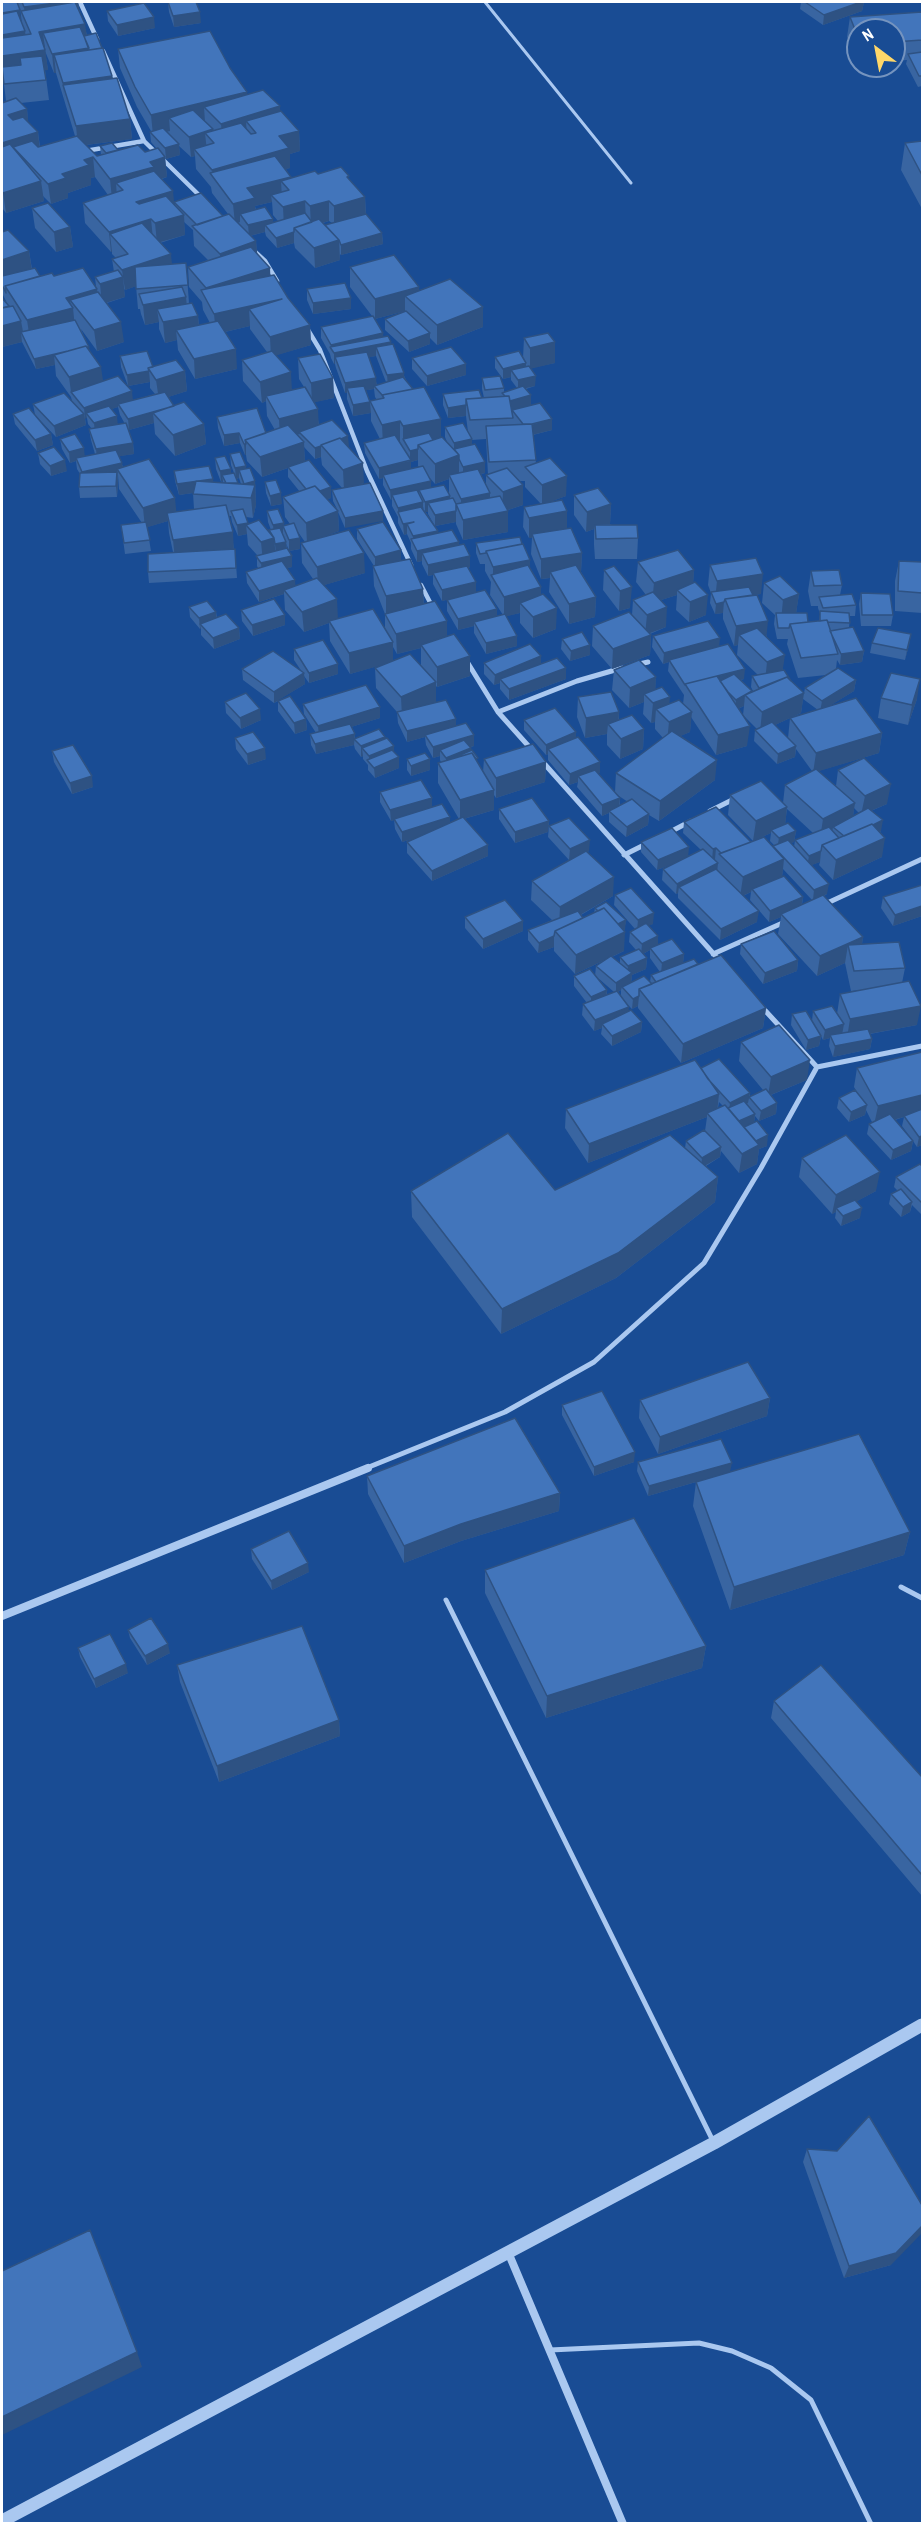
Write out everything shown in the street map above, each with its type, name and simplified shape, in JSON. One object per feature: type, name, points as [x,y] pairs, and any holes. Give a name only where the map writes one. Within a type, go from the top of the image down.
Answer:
[{"type":"street","points":[[80,2],[144,141],[208,205]]},
{"type":"street","points":[[78,152],[144,141]]},
{"type":"street","points":[[249,245],[265,261],[283,291]]},
{"type":"street","points":[[302,320],[320,350],[367,471],[426,596],[438,615]]},
{"type":"street","points":[[462,654],[498,712],[729,971]]},
{"type":"street","points":[[498,712],[577,681],[648,662]]},
{"type":"street","points":[[706,813],[747,792]]},
{"type":"street","points":[[665,834],[696,818]]},
{"type":"street","points":[[624,855],[655,839]]},
{"type":"street","points":[[820,907],[922,859]]},
{"type":"street","points":[[713,954],[799,916]]},
{"type":"street","points":[[753,997],[818,1066]]},
{"type":"street","points":[[2,1616],[504,1412],[594,1362],[704,1263],[818,1066],[922,1046]]},
{"type":"street","points":[[2,2521],[714,2143],[922,2025]]},
{"type":"street","points":[[508,2251],[623,2523]]},
{"type":"lane","points":[[485,2],[631,183]]},
{"type":"lane","points":[[901,1587],[922,1598]]},
{"type":"lane","points":[[446,1600],[714,2143]]},
{"type":"lane","points":[[550,2350],[699,2343],[732,2351],[771,2368],[811,2400],[871,2523]]},
{"type":"building","points":[[2,2],[17,2],[20,10],[2,13]]},
{"type":"building","points":[[22,2],[64,2],[24,7]]},
{"type":"building","points":[[75,2],[85,24],[39,32],[45,50],[2,56],[2,38],[31,34],[21,11]]},
{"type":"building","points":[[168,2],[196,2],[200,12],[173,16]]},
{"type":"building","points":[[805,2],[861,2],[824,15]]},
{"type":"building","points":[[144,3],[154,17],[117,25],[107,11]]},
{"type":"building","points":[[17,11],[25,31],[2,35],[2,14]]},
{"type":"building","points":[[922,12],[922,40],[906,41],[906,18],[850,17]]},
{"type":"building","points":[[80,27],[89,48],[52,54],[43,33]]},
{"type":"building","points":[[210,31],[230,68],[247,92],[151,115],[118,49]]},
{"type":"building","points":[[96,33],[102,48],[89,50],[84,36]]},
{"type":"building","points":[[103,48],[112,76],[63,83],[54,55]]},
{"type":"building","points":[[922,52],[922,76],[919,76],[908,54]]},
{"type":"building","points":[[42,56],[46,80],[4,84],[2,67],[21,65],[20,58]]},
{"type":"building","points":[[117,78],[130,119],[76,126],[63,85]]},
{"type":"building","points":[[263,90],[280,106],[221,124],[204,107]]},
{"type":"building","points":[[16,98],[27,109],[8,115],[13,120],[23,117],[38,132],[2,143],[2,103]]},
{"type":"building","points":[[193,110],[213,129],[189,137],[169,118]]},
{"type":"building","points":[[281,111],[299,131],[279,136],[289,148],[212,170],[194,149],[214,143],[205,133],[241,123],[251,134],[256,133],[246,121]]},
{"type":"building","points":[[163,128],[179,144],[165,148],[150,132]]},
{"type":"building","points":[[77,136],[97,156],[138,145],[145,152],[158,148],[165,157],[150,162],[154,167],[110,179],[93,157],[84,160],[89,165],[62,174],[66,178],[48,184],[13,147],[32,141],[38,147]]},
{"type":"building","points":[[922,141],[922,175],[905,143]]},
{"type":"building","points":[[112,143],[118,150],[106,153],[100,146]]},
{"type":"building","points":[[10,144],[41,181],[3,193],[2,147]]},
{"type":"building","points":[[275,156],[291,177],[247,188],[255,198],[233,204],[210,173]]},
{"type":"building","points":[[341,167],[365,197],[334,206],[329,201],[310,206],[305,201],[283,207],[271,195],[289,190],[281,181],[315,171],[318,174]]},
{"type":"building","points":[[154,171],[173,191],[136,202],[139,204],[166,196],[184,215],[155,223],[151,219],[109,232],[83,203],[123,190],[116,183]]},
{"type":"building","points":[[201,193],[223,216],[197,225],[174,202]]},
{"type":"building","points":[[48,203],[70,227],[54,232],[32,208]]},
{"type":"building","points":[[265,207],[273,219],[248,225],[240,214]]},
{"type":"building","points":[[305,213],[312,222],[294,228],[294,232],[276,238],[265,225]]},
{"type":"building","points":[[229,214],[256,241],[220,254],[192,226]]},
{"type":"building","points":[[366,214],[382,233],[341,245],[325,225]]},
{"type":"building","points":[[319,219],[339,240],[314,248],[294,228]]},
{"type":"building","points":[[142,223],[171,254],[122,270],[112,259],[128,254],[110,234]]},
{"type":"building","points":[[8,230],[29,251],[2,260],[2,232]]},
{"type":"building","points":[[251,247],[270,268],[206,288],[188,267]]},
{"type":"building","points":[[394,255],[419,287],[375,299],[350,267]]},
{"type":"building","points":[[186,263],[188,285],[136,289],[135,267]]},
{"type":"building","points":[[35,268],[40,276],[5,286],[6,293],[2,285],[2,276]]},
{"type":"building","points":[[83,268],[97,289],[66,298],[73,308],[27,320],[5,286],[52,273],[54,276]]},
{"type":"building","points":[[118,270],[123,277],[100,284],[95,277]]},
{"type":"building","points":[[274,275],[288,298],[310,325],[270,337],[249,309],[282,299],[214,314],[201,290]]},
{"type":"building","points":[[450,279],[483,307],[437,325],[405,296]]},
{"type":"building","points":[[345,283],[351,298],[313,303],[307,289]]},
{"type":"building","points":[[182,287],[186,297],[143,305],[139,294]]},
{"type":"building","points":[[98,292],[121,322],[94,330],[70,300]]},
{"type":"building","points":[[2,298],[9,306],[2,308]]},
{"type":"building","points":[[192,303],[198,316],[163,322],[157,309]]},
{"type":"building","points":[[13,306],[21,321],[2,326],[2,308]]},
{"type":"building","points":[[406,311],[430,333],[408,341],[385,319]]},
{"type":"building","points":[[373,316],[383,333],[331,345],[321,327]]},
{"type":"building","points":[[75,320],[89,347],[34,359],[21,332]]},
{"type":"building","points":[[218,321],[236,349],[194,359],[176,330]]},
{"type":"building","points":[[548,333],[555,342],[530,348],[524,338]]},
{"type":"building","points":[[388,336],[391,342],[334,353],[330,347]]},
{"type":"building","points":[[393,344],[404,373],[387,375],[376,347]]},
{"type":"building","points":[[86,346],[101,367],[69,377],[54,355]]},
{"type":"building","points":[[451,347],[466,364],[427,376],[412,358]]},
{"type":"building","points":[[147,351],[153,367],[148,368],[149,371],[127,375],[120,356]]},
{"type":"building","points":[[272,351],[291,372],[260,382],[242,360]]},
{"type":"building","points":[[519,351],[526,363],[503,369],[495,357]]},
{"type":"building","points":[[367,352],[376,378],[345,383],[335,357]]},
{"type":"building","points":[[320,354],[333,378],[311,383],[298,358]]},
{"type":"building","points":[[176,360],[185,371],[156,380],[148,368]]},
{"type":"building","points":[[529,366],[536,376],[518,380],[511,370]]},
{"type":"building","points":[[118,376],[132,391],[84,408],[71,392]]},
{"type":"building","points":[[500,376],[504,388],[485,390],[482,378]]},
{"type":"building","points":[[403,377],[413,389],[382,395],[374,386]]},
{"type":"building","points":[[364,386],[370,402],[353,405],[347,388]]},
{"type":"building","points":[[523,386],[531,395],[510,401],[509,396],[502,393]]},
{"type":"building","points":[[305,387],[318,409],[279,419],[266,396]]},
{"type":"building","points":[[424,387],[441,419],[403,426],[400,421],[382,425],[370,401],[384,398],[382,395]]},
{"type":"building","points":[[479,390],[482,398],[466,399],[466,405],[448,408],[443,394]]},
{"type":"building","points":[[165,392],[174,406],[128,419],[118,404]]},
{"type":"building","points":[[64,393],[84,414],[54,426],[33,404]]},
{"type":"building","points":[[509,396],[513,418],[470,420],[466,399]]},
{"type":"building","points":[[184,402],[204,424],[173,435],[153,413]]},
{"type":"building","points":[[540,403],[552,419],[523,424],[512,410]]},
{"type":"building","points":[[109,406],[117,416],[94,423],[86,413]]},
{"type":"building","points":[[29,408],[51,434],[35,440],[13,414]]},
{"type":"building","points":[[257,408],[266,433],[245,440],[246,444],[239,433],[224,435],[217,417]]},
{"type":"building","points":[[332,420],[348,436],[315,448],[299,432]]},
{"type":"building","points":[[126,423],[133,443],[96,449],[89,429]]},
{"type":"building","points":[[463,423],[472,439],[454,443],[445,427]]},
{"type":"building","points":[[532,424],[536,460],[489,462],[486,426]]},
{"type":"building","points":[[288,425],[304,442],[260,457],[245,440]]},
{"type":"building","points":[[429,433],[433,440],[418,445],[418,449],[410,451],[403,439]]},
{"type":"building","points":[[75,434],[84,448],[69,452],[60,439]]},
{"type":"building","points":[[395,435],[411,460],[379,468],[364,443]]},
{"type":"building","points":[[442,437],[459,455],[435,464],[418,445]]},
{"type":"building","points":[[340,438],[363,463],[343,470],[321,445]]},
{"type":"building","points":[[475,444],[485,462],[463,467],[454,449]]},
{"type":"building","points":[[54,447],[65,460],[50,466],[38,453]]},
{"type":"building","points":[[116,450],[122,463],[82,472],[76,458]]},
{"type":"building","points":[[240,452],[246,466],[235,468],[230,454]]},
{"type":"building","points":[[225,456],[231,469],[220,471],[215,458]]},
{"type":"building","points":[[550,458],[567,476],[542,485],[525,467]]},
{"type":"building","points":[[149,459],[175,498],[143,508],[117,469]]},
{"type":"building","points":[[309,460],[331,487],[320,491],[315,486],[306,489],[288,467]]},
{"type":"building","points":[[209,466],[213,479],[177,484],[174,471]]},
{"type":"building","points":[[423,466],[431,481],[390,490],[383,475]]},
{"type":"building","points":[[250,468],[255,481],[244,484],[239,470]]},
{"type":"building","points":[[507,468],[523,485],[503,492],[486,475]]},
{"type":"building","points":[[478,469],[490,493],[461,499],[449,475]]},
{"type":"building","points":[[117,472],[116,486],[79,487],[80,473]]},
{"type":"building","points":[[234,473],[238,483],[226,483],[222,475]]},
{"type":"building","points":[[276,480],[281,493],[270,496],[265,482]]},
{"type":"building","points":[[196,481],[255,485],[251,498],[193,494]]},
{"type":"building","points":[[370,483],[383,511],[345,518],[332,490]]},
{"type":"building","points":[[444,485],[450,496],[425,502],[419,490]]},
{"type":"building","points":[[315,486],[338,511],[306,523],[283,497]]},
{"type":"building","points":[[598,488],[611,504],[587,512],[574,495]]},
{"type":"building","points":[[417,490],[423,502],[398,508],[392,495]]},
{"type":"building","points":[[500,496],[508,511],[463,520],[456,504]]},
{"type":"building","points":[[453,498],[456,511],[435,515],[428,503]]},
{"type":"building","points":[[562,500],[567,511],[529,518],[524,507]]},
{"type":"building","points":[[226,505],[233,532],[173,540],[167,513]]},
{"type":"building","points":[[421,507],[438,531],[413,536],[407,524],[414,522],[403,524],[398,512]]},
{"type":"building","points":[[243,509],[248,523],[237,525],[231,511]]},
{"type":"building","points":[[278,509],[284,523],[273,525],[267,511]]},
{"type":"building","points":[[259,520],[274,538],[261,542],[246,525]]},
{"type":"building","points":[[146,522],[150,540],[124,543],[121,525]]},
{"type":"building","points":[[383,522],[401,550],[375,557],[357,529]]},
{"type":"building","points":[[294,523],[300,538],[289,540],[283,526]]},
{"type":"building","points":[[595,525],[637,525],[638,538],[596,539]]},
{"type":"building","points":[[280,528],[286,542],[275,544],[269,530]]},
{"type":"building","points":[[571,528],[582,553],[541,559],[532,534]]},
{"type":"building","points":[[349,530],[364,553],[317,567],[301,543]]},
{"type":"building","points":[[452,530],[459,542],[417,551],[411,539]]},
{"type":"building","points":[[520,537],[522,544],[480,554],[476,543]]},
{"type":"building","points":[[464,544],[470,556],[428,565],[422,553]]},
{"type":"building","points":[[523,544],[530,560],[493,567],[486,551]]},
{"type":"building","points":[[287,548],[292,556],[261,563],[256,556]]},
{"type":"building","points":[[235,549],[236,568],[148,572],[148,554]]},
{"type":"building","points":[[678,550],[694,570],[654,583],[638,562]]},
{"type":"building","points":[[756,558],[763,574],[717,581],[710,565]]},
{"type":"building","points":[[410,559],[423,589],[386,596],[373,566]]},
{"type":"building","points":[[282,561],[295,580],[259,591],[246,572]]},
{"type":"building","points":[[899,561],[922,562],[922,593],[898,591]]},
{"type":"building","points":[[528,565],[541,587],[504,597],[491,575]]},
{"type":"building","points":[[576,565],[596,597],[569,604],[550,572]]},
{"type":"building","points":[[467,566],[476,582],[442,590],[433,573]]},
{"type":"building","points":[[614,566],[632,587],[620,591],[604,570]]},
{"type":"building","points":[[839,570],[842,585],[814,586],[811,571]]},
{"type":"building","points":[[780,576],[799,594],[783,600],[764,583]]},
{"type":"building","points":[[317,578],[337,599],[302,612],[284,590]]},
{"type":"building","points":[[695,582],[708,595],[690,602],[677,590]]},
{"type":"building","points":[[749,587],[753,595],[725,599],[724,602],[716,604],[711,592]]},
{"type":"building","points":[[485,590],[497,609],[458,619],[447,600]]},
{"type":"building","points":[[653,592],[667,607],[647,615],[633,600]]},
{"type":"building","points":[[861,593],[890,594],[893,615],[862,615]]},
{"type":"building","points":[[543,594],[557,608],[533,617],[520,603]]},
{"type":"building","points":[[852,594],[856,605],[823,608],[819,597]]},
{"type":"building","points":[[757,595],[768,621],[736,626],[725,599]]},
{"type":"building","points":[[274,599],[285,615],[252,625],[241,610]]},
{"type":"building","points":[[207,601],[216,612],[199,618],[189,607]]},
{"type":"building","points":[[435,601],[447,621],[396,634],[385,614]]},
{"type":"building","points":[[373,609],[393,642],[349,653],[329,621]]},
{"type":"building","points":[[820,611],[849,613],[850,623],[820,621]]},
{"type":"building","points":[[629,612],[651,635],[613,649],[593,626]]},
{"type":"building","points":[[776,613],[807,613],[808,622],[790,624],[789,628],[778,628]]},
{"type":"building","points":[[226,614],[239,628],[213,638],[200,624]]},
{"type":"building","points":[[505,614],[517,636],[486,643],[474,622]]},
{"type":"building","points":[[827,620],[838,654],[801,658],[790,624]]},
{"type":"building","points":[[708,621],[720,638],[664,653],[653,636]]},
{"type":"building","points":[[853,627],[864,651],[841,654],[830,631]]},
{"type":"building","points":[[757,628],[785,655],[767,662],[739,635]]},
{"type":"building","points":[[878,628],[911,634],[907,650],[872,643]]},
{"type":"building","points":[[582,632],[590,645],[571,651],[562,639]]},
{"type":"building","points":[[454,634],[470,656],[437,667],[421,645]]},
{"type":"building","points":[[323,640],[338,664],[309,673],[294,649]]},
{"type":"building","points":[[530,644],[541,656],[495,675],[484,663]]},
{"type":"building","points":[[728,644],[745,669],[685,685],[669,660]]},
{"type":"building","points":[[273,651],[304,673],[274,692],[242,669]]},
{"type":"building","points":[[410,654],[436,682],[401,697],[375,668]]},
{"type":"building","points":[[557,658],[566,668],[509,689],[500,679]]},
{"type":"building","points":[[639,660],[656,677],[630,688],[614,670]]},
{"type":"building","points":[[838,668],[856,680],[822,701],[805,688]]},
{"type":"building","points":[[784,670],[791,681],[787,677],[759,688],[752,676]]},
{"type":"building","points":[[891,673],[920,679],[912,705],[881,698]]},
{"type":"building","points":[[734,674],[752,691],[736,700],[720,681]]},
{"type":"building","points":[[717,676],[750,726],[718,735],[685,684]]},
{"type":"building","points":[[787,677],[804,693],[762,712],[745,695]]},
{"type":"building","points":[[366,685],[380,707],[318,726],[303,704]]},
{"type":"building","points":[[662,687],[670,697],[653,703],[644,694]]},
{"type":"building","points":[[611,692],[619,712],[586,718],[578,697]]},
{"type":"building","points":[[246,693],[260,709],[240,718],[225,702]]},
{"type":"building","points":[[290,696],[306,719],[294,723],[278,701]]},
{"type":"building","points":[[856,698],[882,733],[816,753],[790,718]]},
{"type":"building","points":[[446,700],[456,719],[407,731],[397,712]]},
{"type":"building","points":[[679,700],[692,712],[669,722],[656,709]]},
{"type":"building","points":[[555,708],[576,732],[546,745],[524,720]]},
{"type":"building","points":[[632,715],[644,729],[621,739],[608,724]]},
{"type":"building","points":[[772,722],[796,746],[778,754],[755,730]]},
{"type":"building","points":[[466,723],[474,735],[433,747],[425,735]]},
{"type":"building","points":[[350,724],[355,734],[315,744],[310,734]]},
{"type":"building","points":[[379,729],[385,737],[361,746],[354,739]]},
{"type":"building","points":[[672,731],[717,760],[660,801],[616,773]]},
{"type":"building","points":[[253,732],[265,748],[247,754],[235,738]]},
{"type":"building","points":[[578,737],[600,762],[570,774],[548,749]]},
{"type":"building","points":[[387,738],[394,746],[369,756],[362,748]]},
{"type":"building","points":[[464,740],[471,748],[446,758],[440,750]]},
{"type":"building","points":[[533,744],[546,762],[496,778],[484,759]]},
{"type":"building","points":[[73,745],[92,776],[70,783],[52,751]]},
{"type":"building","points":[[392,750],[399,757],[374,768],[367,760]]},
{"type":"building","points":[[472,750],[478,758],[476,759],[472,753],[448,760]]},
{"type":"building","points":[[425,753],[430,759],[411,766],[407,759]]},
{"type":"building","points":[[472,753],[494,790],[460,800],[438,763]]},
{"type":"building","points":[[864,758],[891,784],[865,796],[838,770]]},
{"type":"building","points":[[816,769],[855,803],[823,819],[785,785]]},
{"type":"building","points":[[595,770],[620,798],[602,805],[578,776]]},
{"type":"building","points":[[421,780],[432,798],[390,810],[380,792]]},
{"type":"building","points":[[761,781],[787,807],[756,821],[730,795]]},
{"type":"building","points":[[532,798],[549,821],[515,832],[499,809]]},
{"type":"building","points":[[632,799],[649,814],[627,827],[609,811]]},
{"type":"building","points":[[442,804],[450,817],[402,832],[394,819]]},
{"type":"building","points":[[716,807],[751,842],[721,853],[716,848],[713,849],[684,822]]},
{"type":"building","points":[[868,808],[883,820],[844,836],[833,827]]},
{"type":"building","points":[[463,817],[488,845],[432,871],[407,842]]},
{"type":"building","points":[[569,818],[590,840],[570,849],[549,826]]},
{"type":"building","points":[[788,823],[796,831],[779,838],[771,830]]},
{"type":"building","points":[[872,824],[885,838],[836,860],[822,845]]},
{"type":"building","points":[[829,827],[839,838],[822,845],[821,851],[809,856],[795,840]]},
{"type":"building","points":[[672,828],[689,847],[658,860],[641,842]]},
{"type":"building","points":[[764,837],[784,859],[743,877],[719,854]]},
{"type":"building","points":[[788,840],[829,884],[814,890],[773,846]]},
{"type":"building","points":[[703,849],[718,863],[677,884],[663,869]]},
{"type":"building","points":[[586,851],[614,877],[560,907],[532,881]]},
{"type":"building","points":[[716,869],[759,911],[721,929],[679,887]]},
{"type":"building","points":[[784,876],[803,897],[770,911],[752,889]]},
{"type":"building","points":[[922,885],[922,906],[895,915],[883,897]]},
{"type":"building","points":[[631,888],[654,913],[638,920],[615,895]]},
{"type":"building","points":[[823,895],[863,937],[820,956],[781,914]]},
{"type":"building","points":[[505,900],[523,921],[483,939],[465,917]]},
{"type":"building","points":[[606,902],[626,920],[618,924],[604,908],[598,911],[595,908]]},
{"type":"building","points":[[604,908],[625,932],[576,955],[555,931]]},
{"type":"building","points":[[578,911],[583,918],[555,931],[554,936],[539,943],[528,930]]},
{"type":"building","points":[[646,923],[658,936],[642,944],[630,932]]},
{"type":"building","points":[[774,931],[798,960],[765,973],[741,944]]},
{"type":"building","points":[[672,939],[684,954],[662,963],[650,948]]},
{"type":"building","points":[[899,942],[905,968],[854,971],[848,945]]},
{"type":"building","points":[[639,949],[647,958],[628,966],[620,957]]},
{"type":"building","points":[[721,955],[766,1008],[683,1044],[639,989]]},
{"type":"building","points":[[611,956],[632,973],[616,983],[596,966]]},
{"type":"building","points":[[694,959],[698,964],[656,982],[651,975]]},
{"type":"building","points":[[590,969],[607,990],[591,997],[574,976]]},
{"type":"building","points":[[644,976],[652,984],[639,989],[639,996],[633,999],[622,987]]},
{"type":"building","points":[[909,981],[921,1006],[850,1019],[840,994]]},
{"type":"building","points":[[617,991],[629,1007],[595,1020],[583,1004]]},
{"type":"building","points":[[832,1006],[844,1024],[825,1030],[813,1011]]},
{"type":"building","points":[[631,1010],[642,1022],[612,1036],[602,1024]]},
{"type":"building","points":[[806,1011],[821,1036],[808,1040],[792,1014]]},
{"type":"building","points":[[779,1025],[810,1060],[771,1077],[741,1042]]},
{"type":"building","points":[[868,1029],[872,1039],[835,1046],[830,1035]]},
{"type":"building","points":[[922,1052],[922,1095],[878,1106],[857,1068]]},
{"type":"building","points":[[719,1059],[750,1093],[730,1103],[708,1079],[701,1068]]},
{"type":"building","points":[[695,1060],[719,1094],[589,1144],[566,1109]]},
{"type":"building","points":[[766,1089],[777,1103],[761,1111],[749,1097]]},
{"type":"building","points":[[855,1090],[867,1105],[851,1112],[839,1098]]},
{"type":"building","points":[[744,1101],[755,1114],[739,1121],[728,1108]]},
{"type":"building","points":[[725,1105],[759,1145],[742,1154],[707,1113]]},
{"type":"building","points":[[922,1109],[922,1136],[919,1137],[904,1116]]},
{"type":"building","points":[[890,1114],[913,1141],[893,1150],[869,1124]]},
{"type":"building","points":[[757,1121],[768,1135],[756,1141],[744,1127]]},
{"type":"building","points":[[704,1130],[721,1147],[702,1158],[686,1141]]},
{"type":"building","points":[[508,1133],[555,1190],[670,1135],[718,1177],[618,1253],[502,1309],[411,1191]]},
{"type":"building","points":[[846,1135],[880,1172],[836,1195],[802,1158]]},
{"type":"building","points":[[920,1164],[922,1166],[922,1203],[896,1177]]},
{"type":"building","points":[[901,1189],[912,1202],[903,1207],[891,1194]]},
{"type":"building","points":[[855,1200],[862,1208],[843,1216],[836,1208]]},
{"type":"building","points":[[748,1362],[770,1398],[660,1437],[640,1400]]},
{"type":"building","points":[[602,1391],[635,1452],[594,1467],[562,1405]]},
{"type":"building","points":[[515,1418],[560,1493],[461,1524],[404,1546],[367,1476]]},
{"type":"building","points":[[859,1434],[910,1532],[734,1587],[696,1482]]},
{"type":"building","points":[[721,1439],[732,1463],[649,1486],[638,1462]]},
{"type":"building","points":[[634,1518],[706,1646],[547,1696],[485,1570]]},
{"type":"building","points":[[289,1531],[308,1563],[271,1581],[251,1549]]},
{"type":"building","points":[[151,1618],[168,1644],[145,1656],[128,1630]]},
{"type":"building","points":[[302,1626],[339,1720],[217,1766],[177,1665]]},
{"type":"building","points":[[110,1634],[126,1664],[94,1679],[78,1648]]},
{"type":"building","points":[[821,1665],[922,1777],[922,1875],[774,1701]]},
{"type":"building","points":[[869,2116],[922,2205],[922,2226],[896,2253],[849,2266],[807,2149],[837,2151]]},
{"type":"building","points":[[90,2230],[137,2352],[2,2417],[2,2271]]}]
